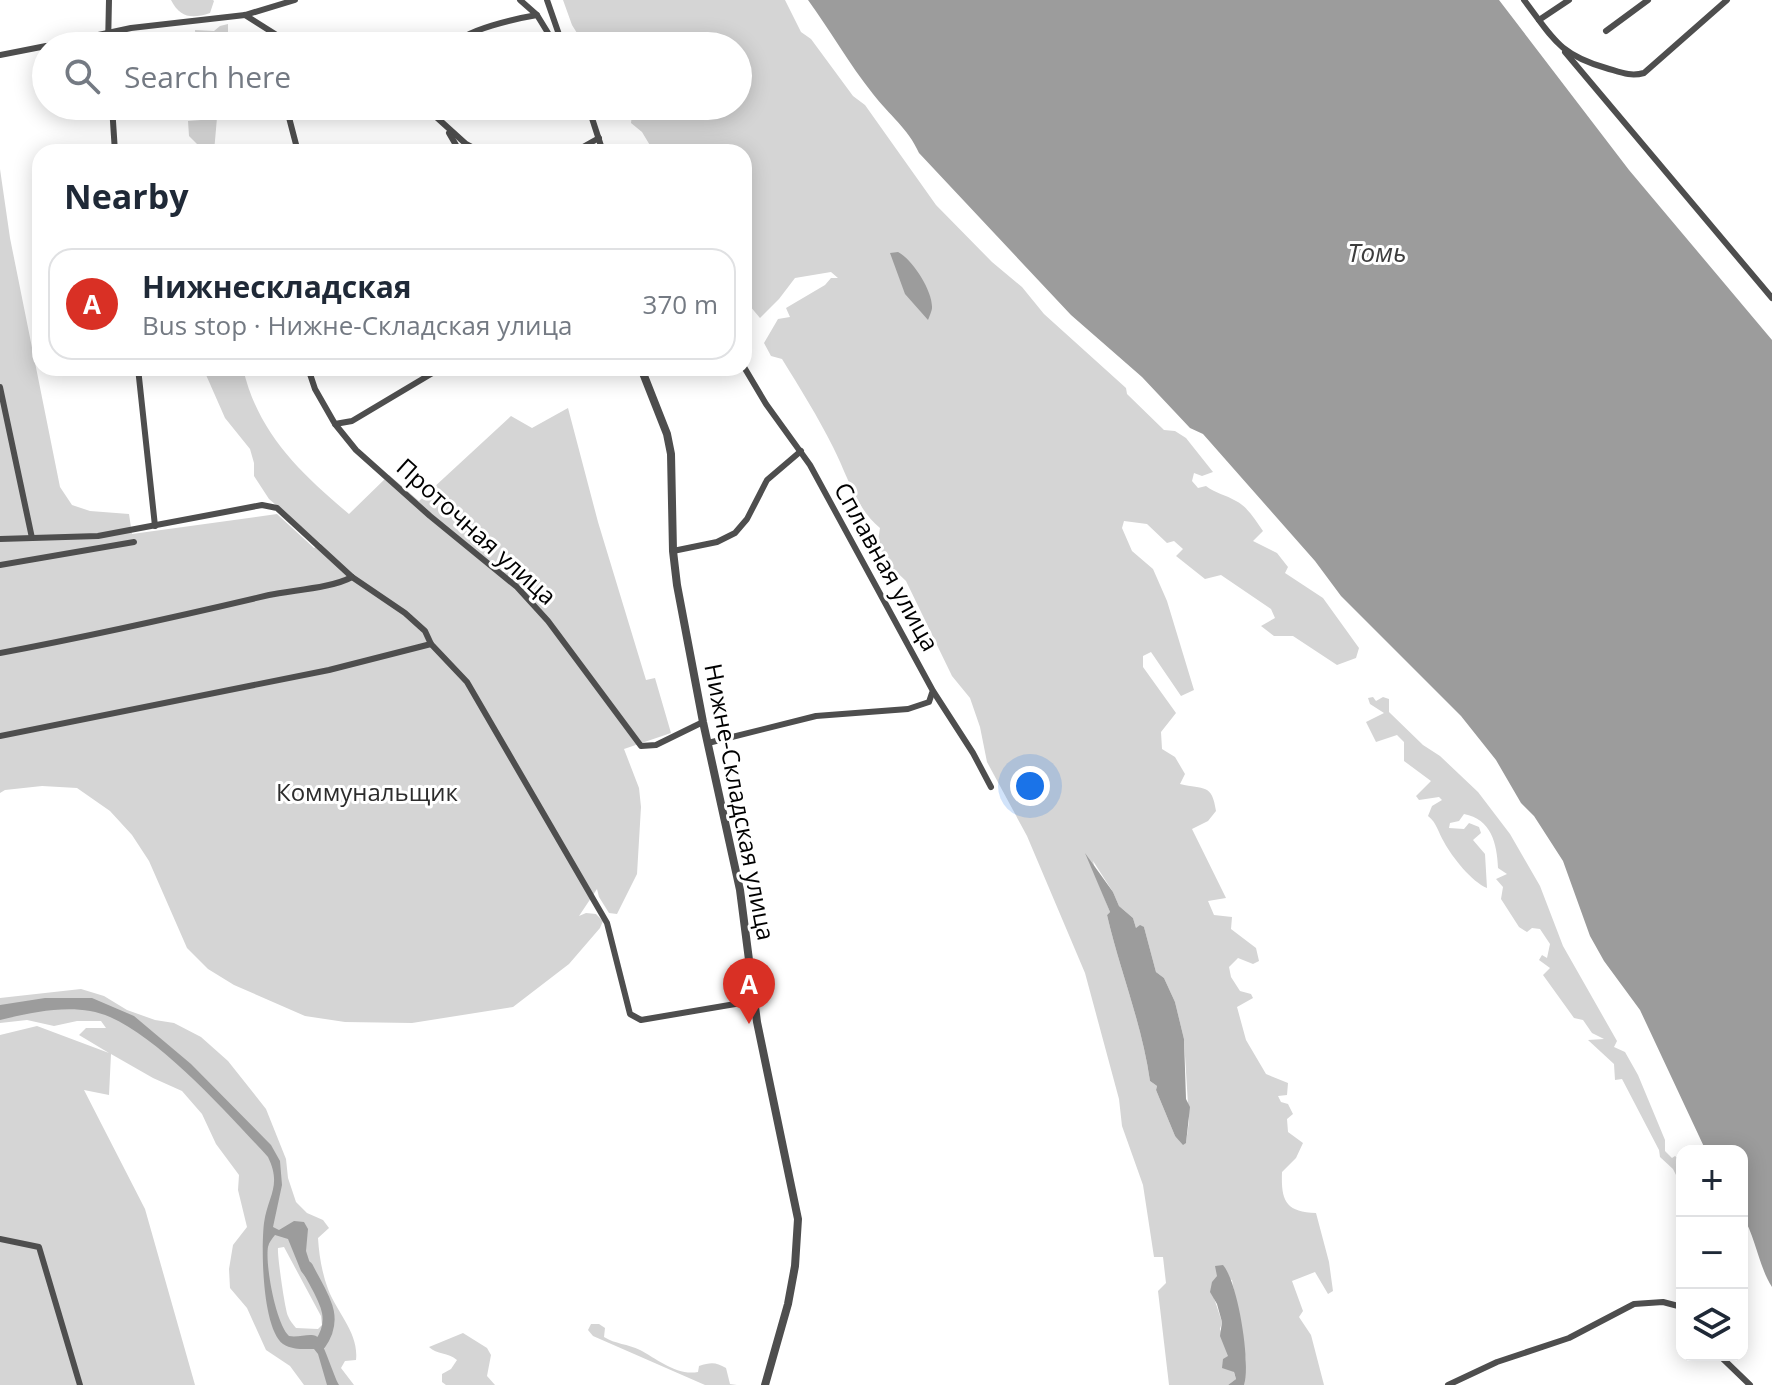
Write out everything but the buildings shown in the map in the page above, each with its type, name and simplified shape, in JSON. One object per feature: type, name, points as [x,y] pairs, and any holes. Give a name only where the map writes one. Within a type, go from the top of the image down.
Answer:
[{"type":"street","points":[[109,0],[108,32],[245,15],[295,0]]},
{"type":"street","points":[[520,0],[537,15],[547,32]]},
{"type":"street","points":[[547,0],[558,32]]},
{"type":"street","points":[[1524,0],[1772,298]]},
{"type":"street","points":[[1539,20],[1569,0]]},
{"type":"street","points":[[1606,31],[1648,0]]},
{"type":"street","points":[[1565,52],[1630,75],[1644,73],[1727,0]]},
{"type":"street","points":[[245,15],[272,32]]},
{"type":"street","points":[[477,32],[537,15]]},
{"type":"street","points":[[0,55],[32,49]]},
{"type":"street","points":[[113,120],[114,144]]},
{"type":"street","points":[[290,120],[296,144]]},
{"type":"street","points":[[441,120],[466,144]]},
{"type":"street","points":[[593,120],[601,144]]},
{"type":"street","points":[[446,126],[456,144]]},
{"type":"street","points":[[588,144],[599,138]]},
{"type":"street","points":[[139,376],[155,526]]},
{"type":"street","name":"Проточная улица","points":[[311,376],[335,424],[366,461],[470,546],[536,607],[641,746],[656,745],[703,722]]},
{"type":"street","points":[[335,424],[352,421],[428,376]]},
{"type":"street","name":"Нижне-Складская улица","points":[[644,376],[667,434],[671,454],[673,551],[677,585],[740,890],[753,1001],[770,1095],[794,1197],[798,1235],[788,1304],[765,1385]]},
{"type":"street","name":"Сплавная улица","points":[[749,376],[801,451],[933,691],[991,787]]},
{"type":"street","points":[[0,387],[32,538]]},
{"type":"street","points":[[673,551],[717,542],[735,533],[747,519],[767,480],[801,451]]},
{"type":"street","points":[[0,539],[98,536],[269,505],[277,508],[352,577],[405,613],[425,631],[431,644],[467,682],[600,909],[612,936],[630,1014],[641,1020],[753,1001]]},
{"type":"street","points":[[0,565],[134,542]]},
{"type":"street","points":[[0,653],[100,635],[352,577]]},
{"type":"street","points":[[0,736],[314,673],[431,644]]},
{"type":"street","points":[[708,743],[778,723],[816,716],[908,709],[927,703],[933,691]]},
{"type":"street","points":[[0,1239],[39,1247],[80,1385]]},
{"type":"street","points":[[1448,1385],[1489,1365],[1569,1338],[1634,1304],[1648,1301],[1676,1305]]},
{"type":"street","points":[[1725,1361],[1750,1385]]},
{"type":"green space","points":[[171,0],[214,1],[210,13],[192,16],[183,14]]},
{"type":"green space","points":[[563,0],[785,0],[801,32],[811,39],[853,96],[865,105],[936,205],[992,262],[1022,287],[1044,314],[1126,388],[1127,394],[1164,430],[1175,431],[1186,438],[1213,472],[1202,476],[1194,473],[1192,481],[1198,488],[1206,486],[1232,499],[1251,514],[1263,531],[1253,541],[1277,553],[1288,567],[1285,573],[1323,598],[1359,648],[1356,658],[1337,665],[1293,636],[1274,636],[1261,626],[1275,618],[1271,609],[1221,575],[1205,579],[1176,556],[1183,549],[1174,541],[1167,543],[1147,524],[1124,521],[1122,528],[1132,551],[1153,569],[1167,601],[1194,690],[1181,696],[1151,652],[1143,656],[1143,667],[1176,713],[1161,732],[1162,749],[1175,757],[1185,774],[1180,784],[1206,789],[1212,796],[1216,811],[1208,821],[1192,829],[1226,898],[1208,901],[1214,915],[1232,917],[1231,929],[1256,948],[1259,961],[1253,964],[1238,958],[1229,967],[1240,991],[1251,994],[1253,998],[1237,1007],[1246,1040],[1266,1074],[1288,1083],[1287,1095],[1278,1096],[1281,1102],[1288,1104],[1293,1114],[1287,1119],[1288,1132],[1303,1143],[1296,1158],[1282,1172],[1283,1190],[1291,1207],[1316,1213],[1329,1262],[1333,1291],[1328,1294],[1315,1272],[1292,1281],[1303,1311],[1299,1317],[1311,1335],[1324,1385],[1244,1385],[1246,1360],[1232,1280],[1217,1276],[1213,1295],[1236,1379],[1228,1385],[1169,1385],[1158,1291],[1166,1283],[1163,1257],[1154,1257],[1143,1185],[1122,1126],[1119,1099],[1085,973],[1027,836],[987,762],[970,698],[952,676],[906,581],[885,561],[878,541],[880,528],[858,501],[815,414],[782,359],[771,356],[764,343],[778,319],[790,317],[786,308],[825,285],[831,278],[838,278],[831,272],[795,278],[760,318],[752,308],[752,144],[649,144],[642,132],[631,123],[631,120],[752,120],[752,32],[576,32]],"holes":[[[1093,861],[1119,906],[1133,918],[1136,928],[1144,927],[1156,972],[1164,978],[1175,1002],[1184,1039],[1189,1121],[1186,1143],[1175,1136],[1157,1086],[1150,1081],[1142,1039],[1107,915],[1110,912]]]},
{"type":"green space","points":[[228,24],[228,32],[195,32],[214,31]]},
{"type":"green space","points":[[217,120],[215,144],[197,144],[189,136],[188,121]]},
{"type":"green space","name":"Коммунальщик","points":[[0,169],[32,348],[32,376],[38,376],[60,487],[72,505],[90,511],[129,514],[132,534],[277,514],[314,548],[321,544],[269,499],[254,476],[250,449],[225,418],[207,376],[245,376],[259,412],[283,450],[349,514],[389,475],[419,501],[511,416],[532,428],[568,408],[598,522],[646,680],[655,678],[671,733],[624,749],[639,788],[641,807],[637,874],[617,914],[609,913],[597,889],[579,916],[596,914],[603,921],[600,928],[569,964],[513,1007],[412,1023],[345,1022],[305,1016],[234,985],[208,969],[187,948],[149,861],[132,835],[110,811],[77,788],[42,786],[0,793]]},
{"type":"green space","points":[[1373,697],[1376,701],[1383,697],[1389,699],[1389,712],[1478,792],[1510,834],[1540,886],[1563,946],[1617,1041],[1614,1047],[1625,1052],[1638,1075],[1665,1140],[1665,1151],[1672,1158],[1676,1157],[1676,1175],[1660,1157],[1622,1079],[1615,1080],[1614,1064],[1588,1040],[1604,1039],[1592,1033],[1583,1020],[1574,1018],[1543,975],[1550,968],[1539,960],[1542,955],[1547,958],[1550,944],[1540,929],[1532,928],[1527,932],[1519,927],[1501,899],[1503,887],[1496,879],[1507,874],[1498,868],[1491,834],[1481,821],[1464,814],[1459,821],[1450,823],[1449,828],[1464,829],[1469,823],[1479,827],[1481,833],[1473,840],[1485,854],[1487,888],[1457,862],[1428,816],[1432,806],[1442,800],[1439,797],[1419,800],[1416,796],[1431,781],[1404,761],[1404,742],[1397,735],[1376,742],[1366,722],[1384,713],[1370,704],[1368,698]]},
{"type":"green space","points":[[81,989],[104,996],[127,1010],[174,1023],[201,1037],[228,1061],[266,1109],[286,1159],[296,1202],[307,1213],[323,1220],[329,1228],[318,1238],[320,1257],[328,1289],[354,1341],[356,1360],[345,1361],[341,1368],[354,1385],[304,1385],[290,1366],[266,1350],[247,1308],[230,1288],[233,1245],[247,1227],[238,1190],[239,1175],[216,1144],[202,1114],[182,1091],[111,1054],[109,1095],[84,1090],[145,1209],[195,1385],[0,1385],[0,1035],[37,1026],[109,1053],[79,1035],[86,1028],[106,1028],[101,1021],[77,1021],[54,1026],[27,1020],[0,1023],[0,998]],"holes":[[[284,1247],[321,1316],[322,1325],[318,1329],[296,1328],[291,1321],[283,1293],[278,1248]]]},
{"type":"green space","points":[[591,1324],[605,1328],[604,1337],[640,1350],[682,1372],[698,1372],[699,1366],[710,1363],[719,1365],[726,1368],[730,1384],[737,1385],[705,1385],[593,1336],[588,1330]]},
{"type":"green space","points":[[463,1333],[487,1348],[491,1355],[487,1376],[495,1385],[446,1385],[442,1382],[442,1374],[451,1369],[457,1360],[429,1347]]},
{"type":"water","name":"Томь","points":[[808,0],[1499,0],[1629,170],[1772,340],[1772,1287],[1748,1226],[1748,1145],[1703,1145],[1640,1010],[1590,936],[1563,861],[1534,816],[1521,803],[1496,760],[1461,716],[1341,596],[1315,561],[1203,434],[1190,428],[1142,377],[1071,315],[919,153],[904,129],[864,83]]},
{"type":"water","points":[[898,252],[909,261],[925,285],[932,308],[928,320],[905,294],[890,253]]},
{"type":"water","points":[[1085,853],[1113,892],[1119,906],[1133,918],[1136,928],[1140,925],[1144,927],[1156,972],[1164,978],[1175,1002],[1184,1039],[1186,1099],[1190,1107],[1186,1143],[1183,1145],[1175,1136],[1157,1086],[1150,1081],[1142,1039],[1107,915],[1110,912]]},
{"type":"water","points":[[45,998],[92,998],[134,1016],[191,1064],[271,1145],[280,1161],[282,1185],[273,1227],[279,1230],[294,1221],[304,1222],[308,1229],[306,1251],[315,1279],[308,1280],[301,1271],[288,1239],[275,1235],[268,1245],[268,1256],[276,1307],[289,1336],[313,1335],[319,1339],[339,1385],[327,1385],[314,1349],[283,1344],[271,1322],[264,1287],[263,1250],[264,1223],[274,1183],[268,1157],[172,1060],[151,1042],[110,1017],[97,1012],[69,1009],[0,1020],[0,1005]]},
{"type":"water","points":[[1223,1265],[1234,1288],[1242,1324],[1246,1360],[1244,1385],[1228,1385],[1236,1379],[1234,1372],[1222,1368],[1223,1359],[1228,1356],[1220,1336],[1222,1322],[1217,1304],[1210,1292],[1217,1276],[1215,1266]]},
{"type":"waterway","points":[[307,1267],[323,1296],[328,1315],[326,1334],[320,1344]]},
{"type":"place","name":"Нижнескладская","points":[[749,1024]]}]
